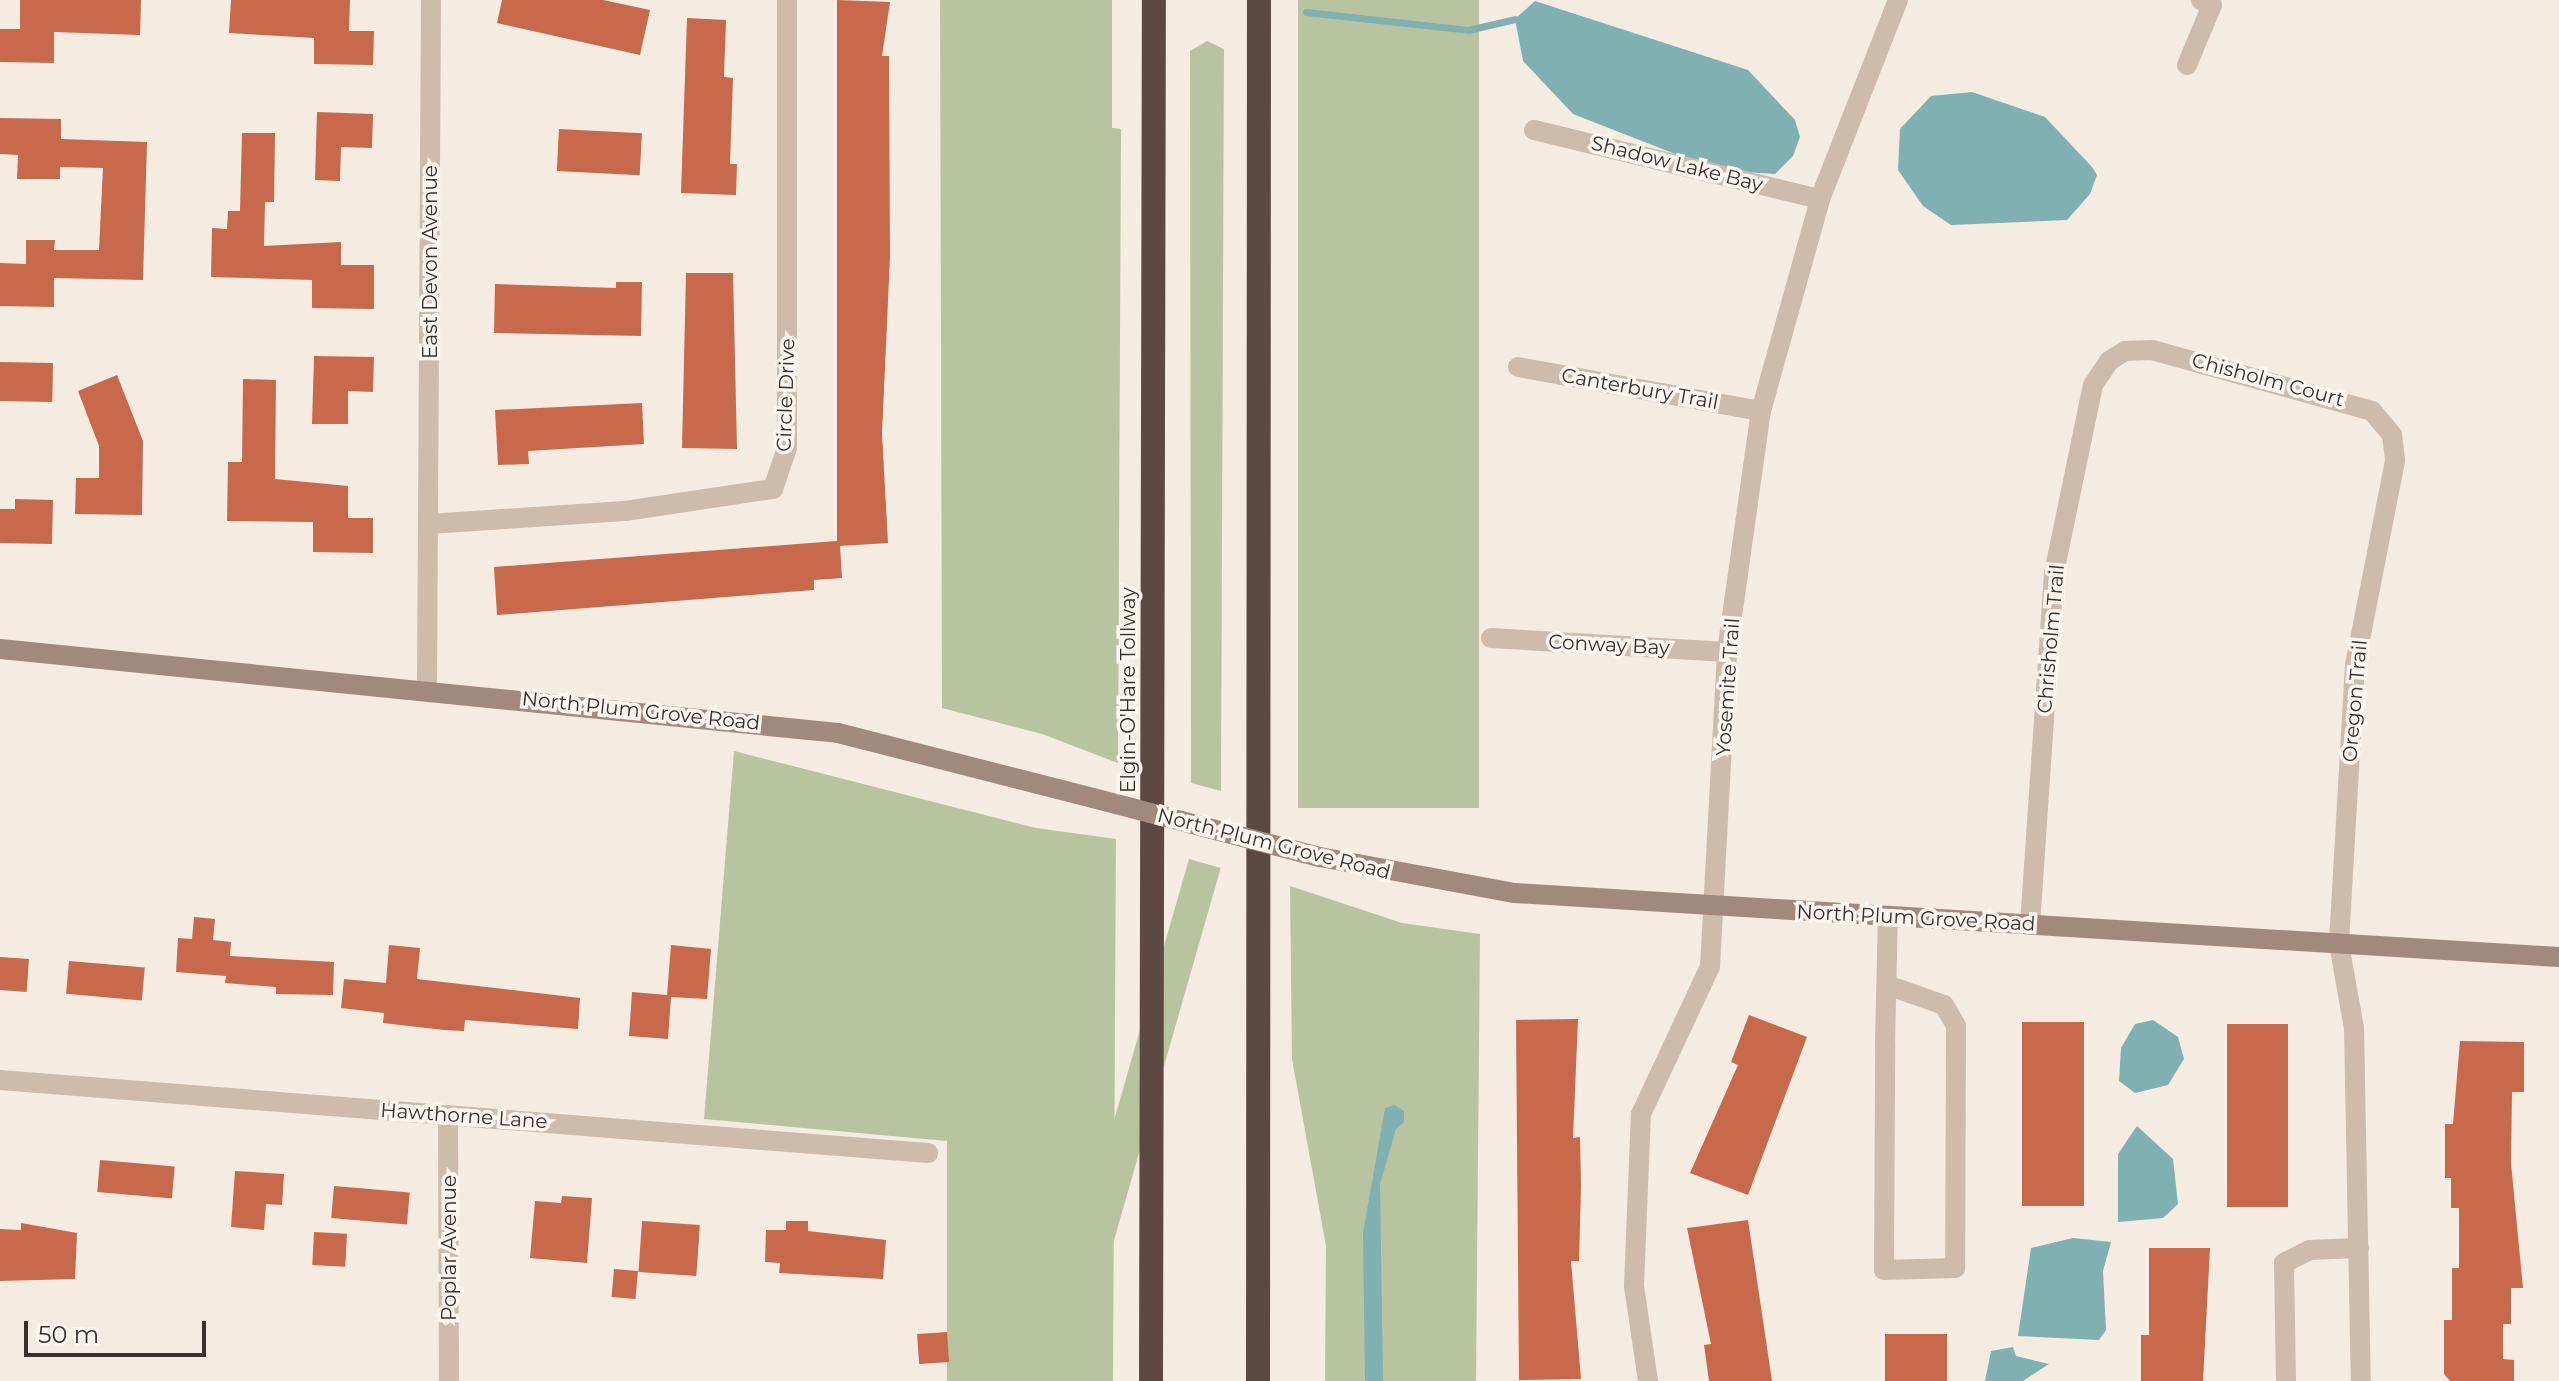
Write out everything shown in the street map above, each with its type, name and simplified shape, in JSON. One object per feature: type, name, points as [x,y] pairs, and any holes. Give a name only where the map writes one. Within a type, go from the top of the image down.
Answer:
[{"type":"highway","name":"Elgin-O'Hare Tollway","points":[[1151,1381],[1154,0]]},
{"type":"highway","points":[[1258,1381],[1259,0]]},
{"type":"street","name":"East Devon Avenue","points":[[427,689],[431,0]]},
{"type":"street","name":"Circle Drive","points":[[429,524],[625,511],[773,489],[787,448],[787,0]]},
{"type":"street","name":"Yosemite Trail","points":[[1648,1381],[1634,1286],[1641,1114],[1710,967],[1716,906],[1727,652],[1761,411],[1820,199],[1898,0]]},
{"type":"street","points":[[2187,65],[2212,5],[2201,0]]},
{"type":"street","name":"Shadow Lake Bay","points":[[1534,130],[1820,199]]},
{"type":"street","name":"Chisholm Court","points":[[2109,361],[2125,351],[2152,350],[2337,396],[2372,411],[2392,435],[2395,461]]},
{"type":"street","name":"Chrisholm Trail","points":[[2030,925],[2054,573],[2093,385],[2109,361]]},
{"type":"street","name":"Canterbury Trail","points":[[1518,367],[1761,411]]},
{"type":"street","name":"Oregon Trail","points":[[2361,1381],[2354,1028],[2339,944],[2355,665],[2395,461]]},
{"type":"street","name":"Conway Bay","points":[[1491,638],[1727,652]]},
{"type":"street","name":"North Plum Grove Road","points":[[0,649],[427,689],[838,733],[1320,857],[1515,893],[2559,957]]},
{"type":"street","points":[[1887,985],[1944,1005],[1956,1026],[1955,1268],[1884,1270],[1887,985],[1888,916]]},
{"type":"street","name":"Hawthorne Lane","points":[[0,1080],[928,1153]]},
{"type":"street","name":"Poplar Avenue","points":[[448,1115],[449,1381]]},
{"type":"street","points":[[2286,1381],[2284,1263],[2309,1250],[2359,1248]]},
{"type":"green space","points":[[940,0],[1112,0],[1112,128],[1121,129],[1118,763],[1042,734],[942,708]]},
{"type":"green space","points":[[1298,0],[1479,0],[1479,808],[1298,808]]},
{"type":"green space","points":[[1207,41],[1224,49],[1221,791],[1191,783],[1190,51]]},
{"type":"green space","points":[[734,751],[1036,828],[1116,839],[1113,1381],[947,1381],[947,1141],[704,1119]]},
{"type":"green space","points":[[1189,859],[1221,868],[1077,1370],[1045,1361]]},
{"type":"green space","points":[[1290,886],[1402,923],[1480,934],[1476,1381],[1325,1381],[1326,1246],[1292,1059]]},
{"type":"water","points":[[1535,1],[1748,70],[1795,120],[1800,137],[1793,156],[1775,174],[1716,170],[1573,114],[1523,61],[1515,19]]},
{"type":"water","points":[[1972,92],[2045,117],[2092,167],[2097,175],[2090,194],[2067,220],[1951,225],[1923,206],[1898,170],[1900,129],[1931,96]]},
{"type":"water","points":[[2153,1020],[2178,1037],[2184,1059],[2168,1085],[2135,1093],[2119,1081],[2121,1048],[2135,1024]]},
{"type":"water","points":[[1394,1105],[1404,1111],[1404,1122],[1396,1129],[1380,1184],[1383,1381],[1365,1381],[1363,1233],[1385,1108]]},
{"type":"water","points":[[2137,1126],[2173,1159],[2178,1204],[2163,1218],[2118,1222],[2118,1154]]},
{"type":"water","points":[[2073,1238],[2111,1242],[2103,1271],[2106,1330],[2099,1340],[2018,1336],[2031,1248]]},
{"type":"water","points":[[2013,1347],[2016,1356],[2049,1364],[2023,1381],[1985,1381],[1991,1351]]},
{"type":"building","points":[[20,0],[141,0],[140,35],[54,32],[54,63],[0,62],[0,29],[20,29]]},
{"type":"building","points":[[231,0],[350,0],[349,31],[374,31],[373,65],[314,64],[314,38],[229,33]]},
{"type":"building","points":[[502,0],[603,0],[650,10],[640,55],[497,23]]},
{"type":"building","points":[[837,0],[890,2],[882,56],[889,56],[890,257],[882,433],[888,543],[840,546],[842,578],[814,580],[814,590],[497,615],[494,567],[837,541]]},
{"type":"building","points":[[687,18],[726,20],[724,77],[733,78],[730,164],[737,164],[736,195],[681,193]]},
{"type":"building","points":[[317,112],[373,114],[372,148],[341,147],[340,181],[315,180]]},
{"type":"building","points":[[0,118],[61,119],[61,139],[147,142],[143,280],[54,278],[54,307],[0,306],[0,263],[26,264],[26,240],[55,240],[54,250],[99,250],[103,168],[60,167],[60,179],[17,179],[18,155],[0,154]]},
{"type":"building","points":[[559,129],[642,133],[640,175],[557,171]]},
{"type":"building","points":[[242,133],[275,133],[274,202],[265,202],[264,246],[341,242],[341,265],[374,265],[374,309],[312,308],[312,280],[211,277],[212,228],[227,229],[228,211],[240,211]]},
{"type":"building","points":[[686,273],[733,273],[737,449],[682,448]]},
{"type":"building","points":[[616,282],[642,282],[641,336],[494,333],[495,284],[616,288]]},
{"type":"building","points":[[314,356],[374,357],[373,392],[348,391],[348,424],[312,424]]},
{"type":"building","points":[[0,362],[53,363],[52,402],[0,401]]},
{"type":"building","points":[[117,375],[143,441],[142,515],[75,514],[76,478],[99,478],[99,446],[78,391]]},
{"type":"building","points":[[243,379],[276,380],[275,479],[348,486],[348,518],[373,518],[373,553],[313,552],[313,522],[227,521],[228,462],[242,462]]},
{"type":"building","points":[[642,403],[644,444],[528,451],[529,464],[498,465],[495,410]]},
{"type":"building","points":[[15,499],[53,500],[52,544],[0,543],[0,509],[15,509]]},
{"type":"building","points":[[194,917],[215,919],[213,940],[231,942],[230,956],[334,962],[333,995],[276,994],[276,987],[225,983],[226,976],[176,972],[178,938],[192,939]]},
{"type":"building","points":[[389,945],[420,948],[417,979],[580,998],[578,1029],[465,1020],[464,1031],[444,1030],[383,1023],[384,1013],[341,1008],[344,979],[386,983]]},
{"type":"building","points":[[671,945],[711,949],[707,999],[671,997],[668,1039],[629,1036],[632,992],[667,995]]},
{"type":"building","points":[[0,957],[29,959],[27,992],[0,990]]},
{"type":"building","points":[[69,961],[145,968],[142,1000],[66,994]]},
{"type":"building","points":[[1749,1015],[1807,1037],[1748,1195],[1690,1173],[1738,1065],[1731,1062]]},
{"type":"building","points":[[1578,1019],[1573,1138],[1580,1137],[1579,1261],[1571,1261],[1581,1379],[1519,1380],[1516,1020]]},
{"type":"building","points":[[2022,1022],[2084,1022],[2084,1206],[2022,1206]]},
{"type":"building","points":[[2227,1024],[2288,1024],[2288,1207],[2227,1207]]},
{"type":"building","points":[[2460,1041],[2524,1042],[2524,1092],[2512,1092],[2511,1163],[2523,1288],[2511,1288],[2511,1324],[2503,1324],[2503,1359],[2514,1360],[2514,1381],[2450,1381],[2444,1374],[2444,1320],[2452,1320],[2452,1268],[2459,1268],[2459,1208],[2451,1208],[2451,1178],[2445,1178],[2445,1124],[2453,1124]]},
{"type":"building","points":[[100,1160],[175,1167],[172,1198],[97,1192]]},
{"type":"building","points":[[235,1171],[284,1174],[282,1205],[266,1204],[264,1230],[231,1227]]},
{"type":"building","points":[[334,1186],[410,1193],[407,1225],[331,1218]]},
{"type":"building","points":[[562,1196],[592,1198],[587,1263],[530,1258],[535,1201],[561,1203]]},
{"type":"building","points":[[1748,1220],[1772,1381],[1709,1381],[1704,1345],[1711,1344],[1687,1228]]},
{"type":"building","points":[[642,1221],[700,1225],[696,1276],[638,1272]]},
{"type":"building","points":[[786,1221],[808,1221],[808,1231],[886,1240],[883,1279],[779,1273],[780,1263],[765,1262],[766,1230],[786,1230]]},
{"type":"building","points":[[21,1223],[77,1233],[75,1279],[0,1281],[0,1229],[21,1230]]},
{"type":"building","points":[[314,1232],[347,1234],[345,1267],[312,1265]]},
{"type":"building","points":[[2149,1248],[2210,1248],[2203,1381],[2141,1381],[2141,1335],[2149,1335]]},
{"type":"building","points":[[614,1269],[638,1271],[635,1299],[612,1297]]},
{"type":"building","points":[[947,1332],[949,1362],[919,1364],[917,1334]]},
{"type":"building","points":[[1885,1334],[1947,1334],[1947,1381],[1885,1381]]},
{"type":"waterway","points":[[1306,12],[1468,30],[1515,19]]}]
